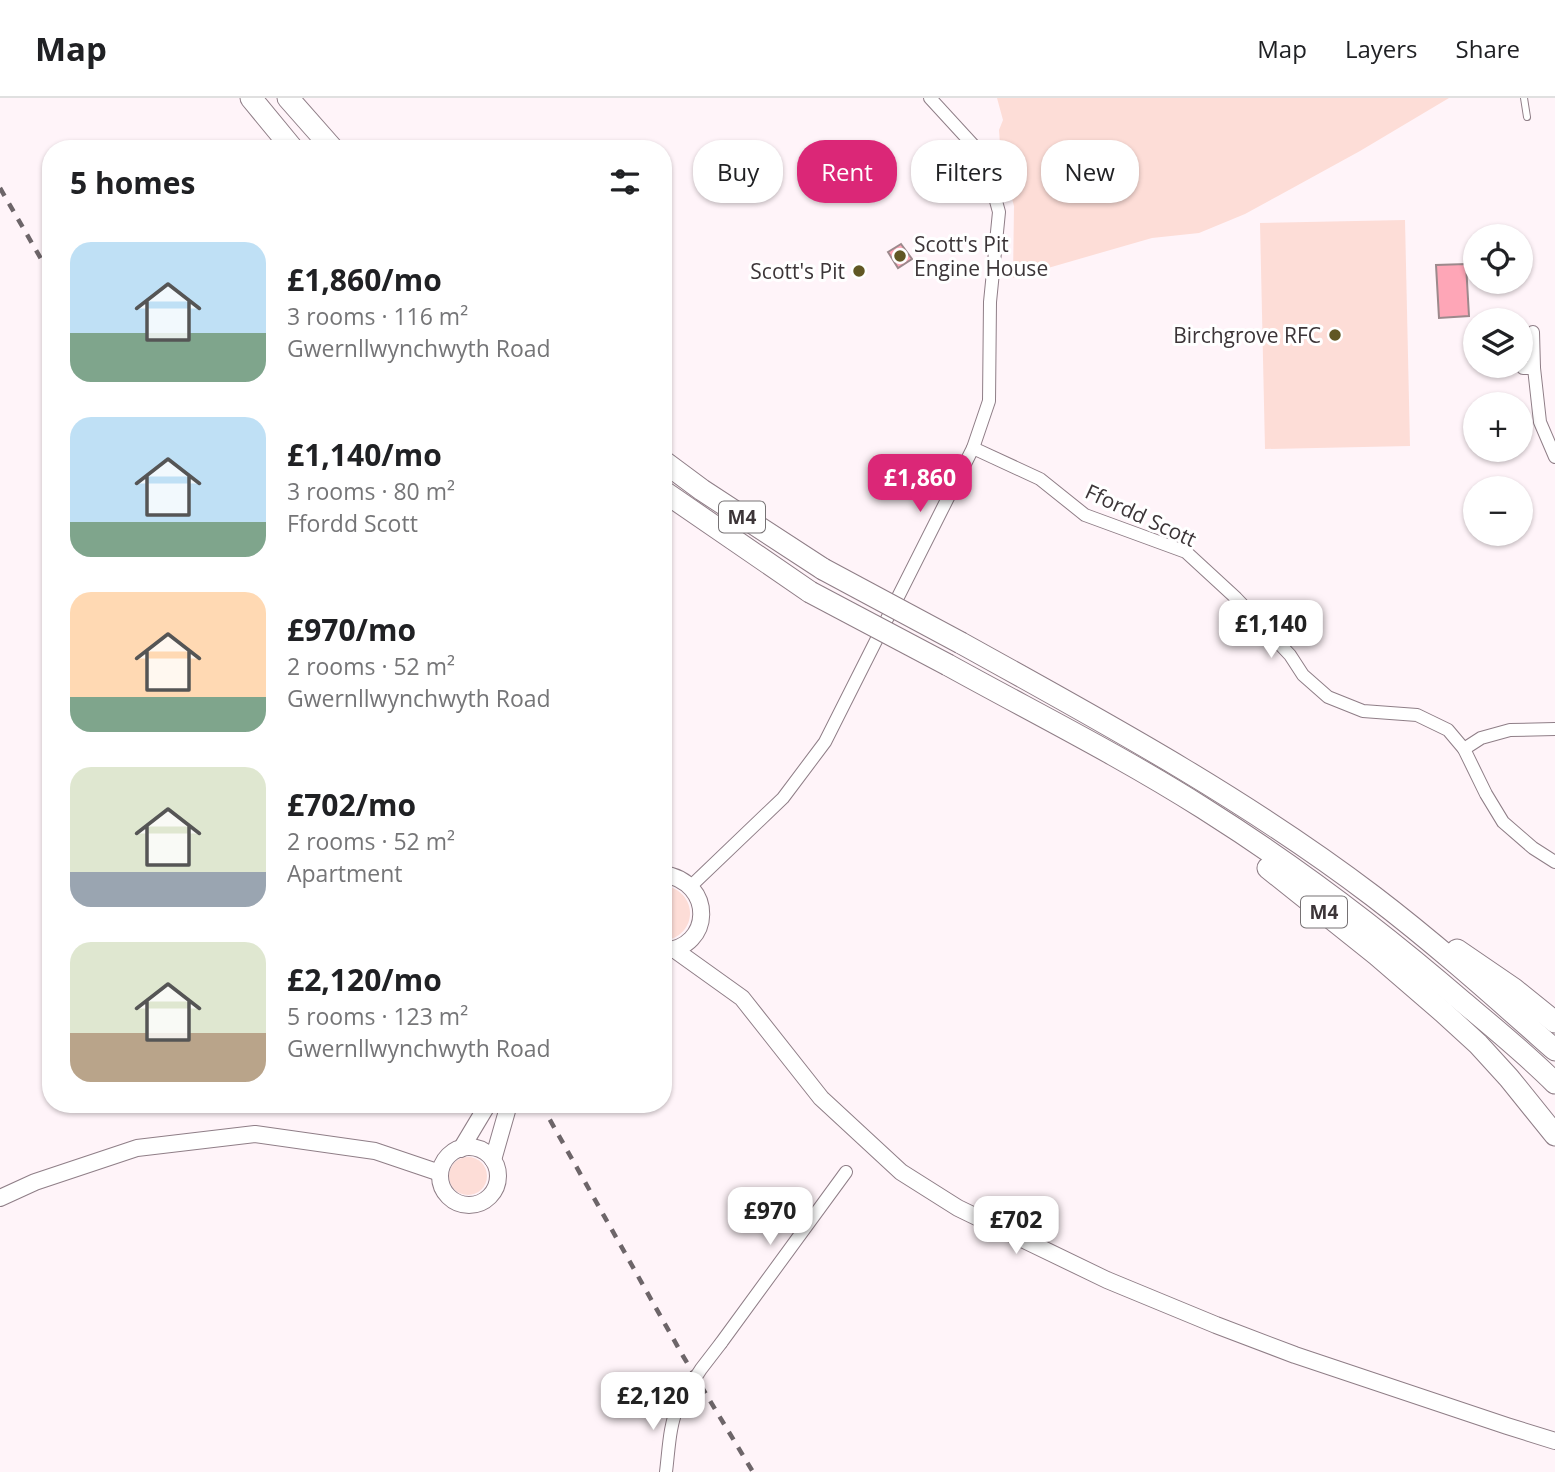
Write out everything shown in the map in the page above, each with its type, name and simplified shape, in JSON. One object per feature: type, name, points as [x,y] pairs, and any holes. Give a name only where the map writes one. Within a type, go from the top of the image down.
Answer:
[{"type":"highway","points":[[251,98],[286,140]]},
{"type":"highway","points":[[288,98],[325,140]]},
{"type":"highway","name":"M4","points":[[672,468],[823,569],[1104,722],[1203,781],[1310,851],[1437,947],[1555,1050]]},
{"type":"highway","name":"M4","points":[[672,497],[810,592],[1136,768],[1203,808],[1348,908],[1423,967],[1555,1083]]},
{"type":"highway","name":"M4","points":[[1060,727],[1198,814],[1377,955],[1478,1044],[1555,1135]]},
{"type":"highway","name":"M4","points":[[1373,896],[1477,962],[1555,1022]]},
{"type":"main road","points":[[672,875],[691,886],[701,903],[701,922],[692,940],[672,950]]},
{"type":"main road","points":[[672,953],[742,998],[821,1098],[901,1171],[958,1209],[1107,1280],[1216,1325],[1295,1355],[1554,1440]]},
{"type":"main road","points":[[461,1149],[483,1113]]},
{"type":"main road","points":[[493,1160],[506,1113]]},
{"type":"main road","points":[[0,1198],[35,1182],[137,1148],[255,1134],[375,1151],[440,1172]]},
{"type":"main road","points":[[461,1149],[477,1149],[486,1153],[497,1169],[495,1188],[490,1196],[475,1205],[456,1203],[449,1198],[440,1182],[443,1163],[449,1155],[461,1149]]},
{"type":"street","points":[[691,886],[783,798],[825,742],[973,448],[989,401],[990,302],[999,212],[988,172],[975,147],[930,98]]},
{"type":"street","points":[[1531,378],[1540,422],[1555,457]]},
{"type":"street","name":"Ffordd Scott","points":[[973,448],[1040,479],[1085,515],[1186,552],[1237,598],[1290,655],[1303,675],[1328,697],[1363,711],[1416,715],[1448,730],[1464,749],[1503,822],[1533,848],[1555,862]]},
{"type":"street","points":[[1261,624],[1272,615]]},
{"type":"street","points":[[1464,749],[1481,738],[1510,730],[1555,729]]},
{"type":"street","points":[[666,1472],[669,1435],[679,1403],[846,1172]]},
{"type":"lane","points":[[1524,98],[1527,117]]},
{"type":"shaded area","points":[[997,98],[1449,98],[1245,214],[1199,233],[1152,238],[1013,278],[1013,203],[1027,203],[1027,140],[1000,140],[999,130],[1003,120]]},
{"type":"shaded area","name":"Birchgrove RFC","points":[[1405,220],[1410,446],[1265,449],[1260,223]]},
{"type":"shaded area","points":[[672,888],[683,896],[690,913],[683,931],[672,938]]},
{"type":"shaded area","points":[[468,1157],[482,1162],[487,1176],[482,1190],[468,1195],[454,1190],[449,1176],[454,1162]]},
{"type":"building","name":"Scott's Pit Engine House","points":[[901,244],[912,259],[898,268],[888,252]]},
{"type":"building","points":[[1463,264],[1463,294],[1468,294],[1469,308],[1463,308],[1463,316],[1439,318],[1436,265]]},
{"type":"railway","points":[[0,188],[42,260]]},
{"type":"railway","points":[[546,1113],[683,1356],[753,1472]]},
{"type":"place","name":"Scott's Pit Engine House","points":[[900,256]]},
{"type":"place","name":"Scott's Pit","points":[[859,271]]},
{"type":"place","name":"Birchgrove RFC","points":[[1335,335]]}]
